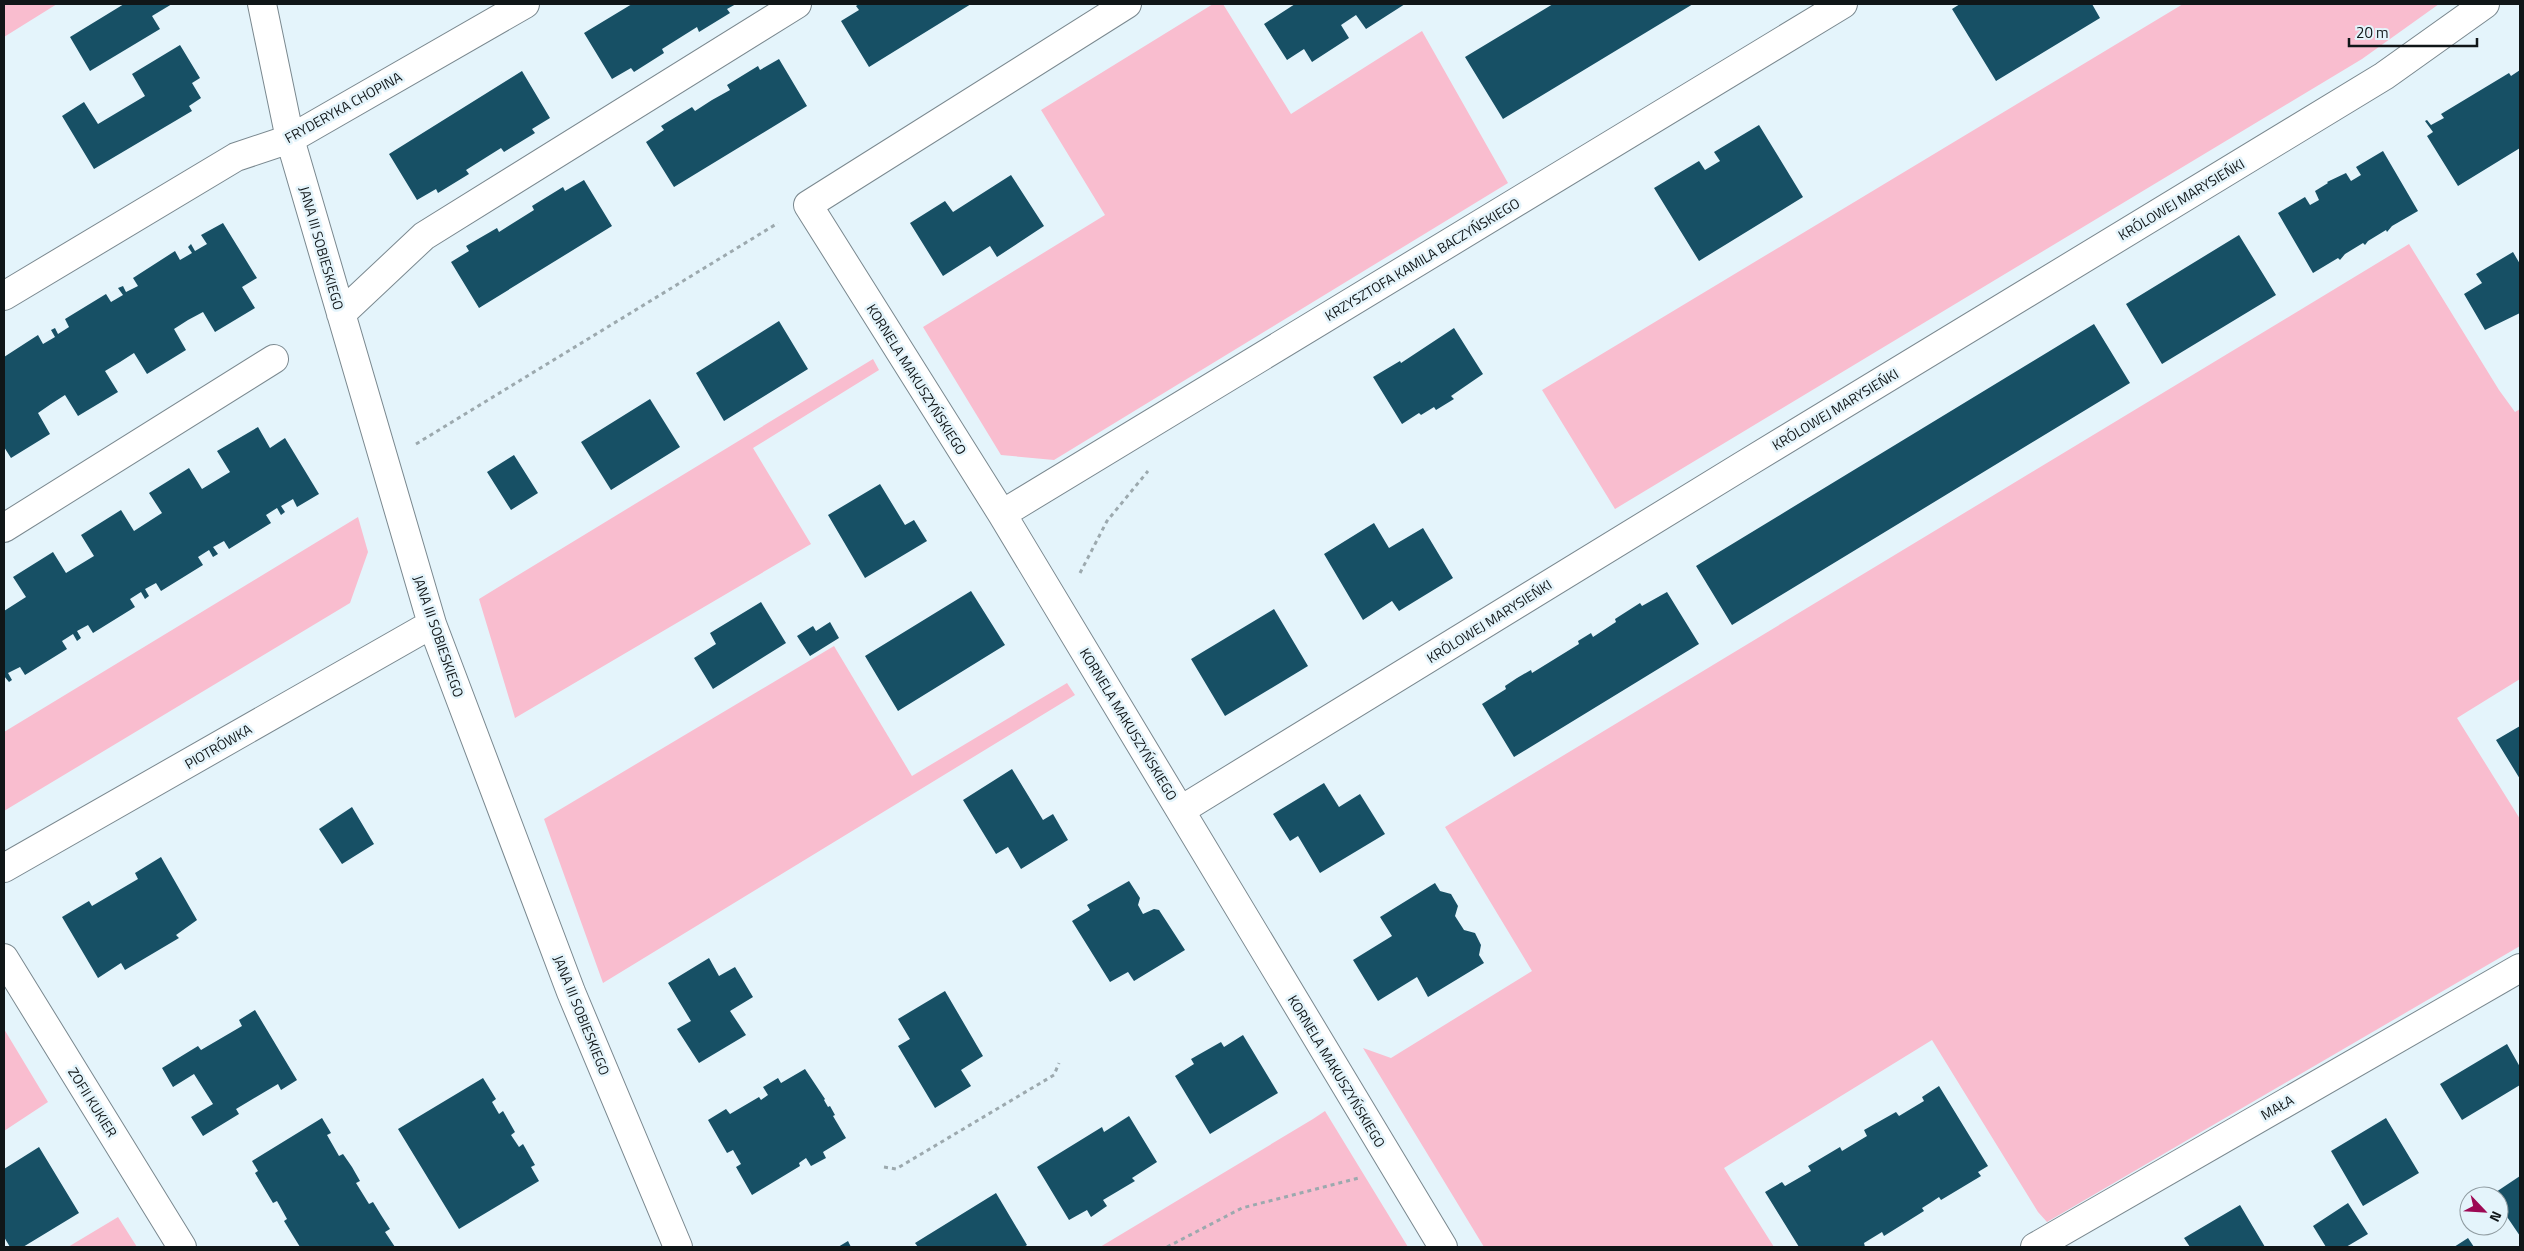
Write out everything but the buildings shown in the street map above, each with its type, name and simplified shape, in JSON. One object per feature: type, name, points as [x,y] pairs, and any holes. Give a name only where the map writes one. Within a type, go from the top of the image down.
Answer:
[{"type":"street","name":"JANA III SOBIESKIEGO","points":[[262,4],[290,139],[432,624],[571,992],[678,1247]]},
{"type":"street","name":"FRYDERYKA CHOPINA","points":[[4,296],[236,157],[290,139],[526,4]]},
{"type":"street","points":[[342,314],[424,236],[797,4]]},
{"type":"street","points":[[808,204],[1127,4]]},
{"type":"street","name":"KRZYSZTOFA KAMILA BACZYŃSKIEGO","points":[[1002,514],[1843,4]]},
{"type":"street","name":"KRÓLOWEJ MARYSIEŃKI","points":[[1181,810],[1724,476],[2384,76],[2486,4]]},
{"type":"street","name":"KORNELA MAKUSZYŃSKIEGO","points":[[808,204],[1002,514],[1443,1247]]},
{"type":"street","points":[[4,528],[274,358]]},
{"type":"street","name":"PIOTRÓWKA","points":[[4,868],[432,624]]},
{"type":"street","name":"ZOFII KUKIER","points":[[4,958],[182,1247]]},
{"type":"street","name":"MAŁA","points":[[2035,1247],[2520,968]]},
{"type":"path","points":[[385,463],[808,204]]},
{"type":"path","points":[[1060,610],[1106,521],[1150,469]]},
{"type":"path","points":[[884,1167],[896,1169],[913,1159],[1054,1075],[1059,1063]]},
{"type":"path","points":[[1167,1247],[1242,1208],[1396,1168]]},
{"type":"shaded area","points":[[4,4],[57,4],[4,37]]},
{"type":"shaded area","points":[[1213,4],[1223,4],[1291,114],[1422,31],[1508,183],[1054,460],[1001,455],[923,327],[1105,215],[1041,110]]},
{"type":"shaded area","points":[[2183,4],[2439,4],[2362,59],[1615,509],[1542,390]]},
{"type":"shaded area","points":[[2409,244],[2499,390],[2515,412],[2520,409],[2520,679],[2457,718],[2520,819],[2520,946],[2047,1222],[2038,1212],[1932,1040],[1724,1168],[1774,1247],[1484,1247],[1363,1048],[1391,1058],[1532,971],[1445,827]]},
{"type":"shaded area","points":[[873,359],[879,370],[753,448],[811,544],[515,718],[479,599]]},
{"type":"shaded area","points":[[358,517],[368,552],[350,603],[4,811],[4,732]]},
{"type":"shaded area","points":[[834,646],[912,776],[1067,683],[1075,695],[603,983],[544,819]]},
{"type":"shaded area","points":[[4,1029],[48,1102],[4,1131]]},
{"type":"shaded area","points":[[1325,1111],[1408,1247],[1100,1247],[1313,1119]]},
{"type":"shaded area","points":[[118,1217],[137,1247],[68,1247]]}]
